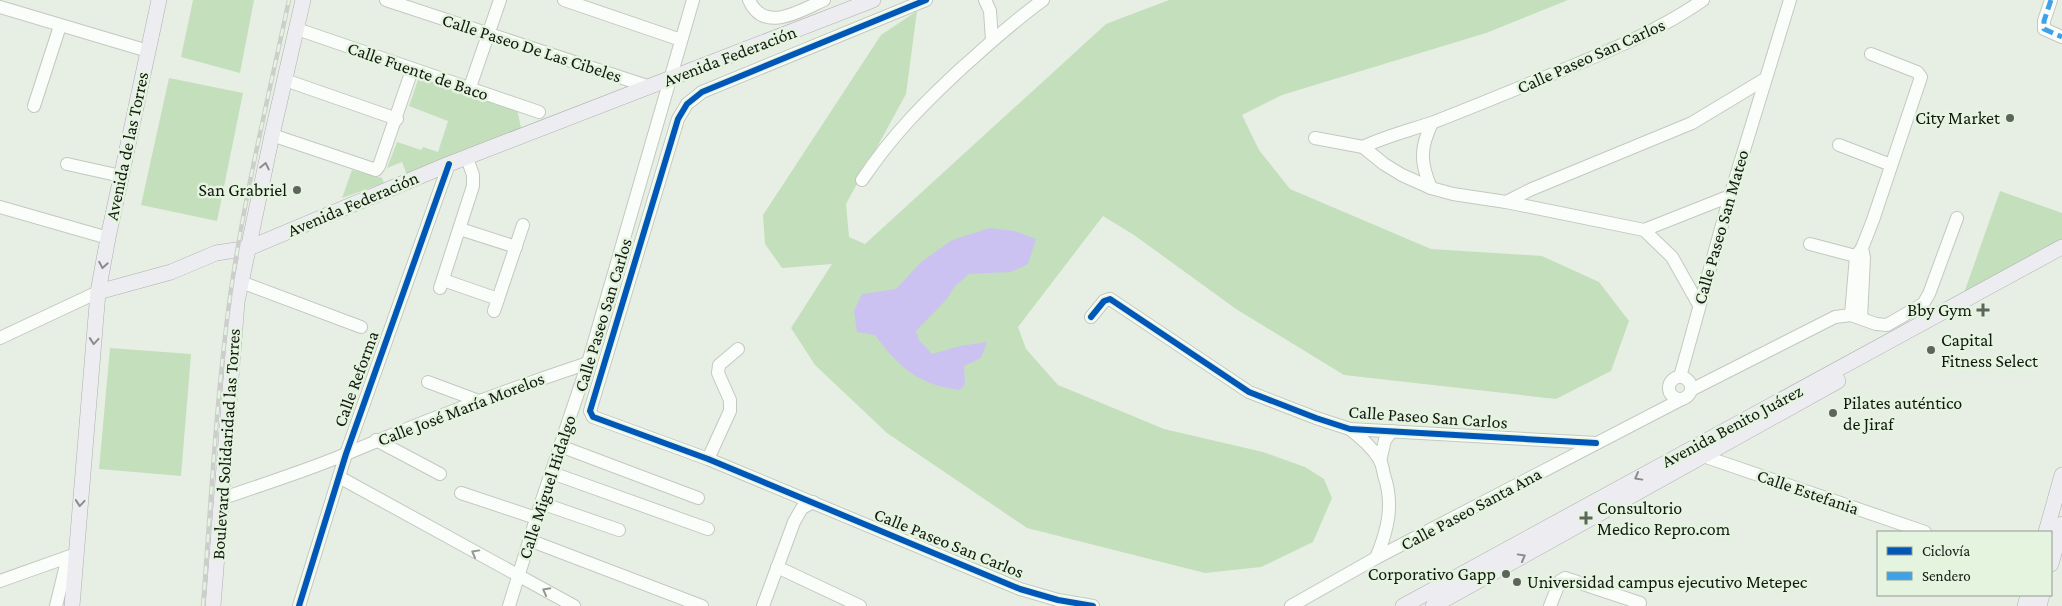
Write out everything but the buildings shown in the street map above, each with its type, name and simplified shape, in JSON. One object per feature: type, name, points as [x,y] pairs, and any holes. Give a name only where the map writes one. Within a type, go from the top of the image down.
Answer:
[{"type":"main road","name":"Avenida de las Torres","points":[[98,292],[159,0]]},
{"type":"main road","points":[[241,282],[303,0]]},
{"type":"main road","name":"Avenida Federación","points":[[98,292],[171,272],[216,253],[248,248],[449,164],[873,0]]},
{"type":"main road","name":"Avenida Benito Juárez","points":[[1403,606],[1438,600],[1700,450],[2062,247]]},
{"type":"main road","name":"Avenida Benito Juárez","points":[[1700,450],[2062,257]]},
{"type":"main road","name":"Boulevard Solidaridad las Torres","points":[[213,606],[236,311],[241,282]]},
{"type":"main road","points":[[72,606],[72,556],[98,292]]},
{"type":"main road","points":[[2052,555],[2062,475]]},
{"type":"street","name":"Calle Paseo De Las Cibeles","points":[[386,0],[650,87]]},
{"type":"street","points":[[469,90],[500,0]]},
{"type":"street","points":[[564,0],[681,40]]},
{"type":"street","name":"Calle Miguel Hidalgo","points":[[509,606],[588,362],[693,0]]},
{"type":"street","points":[[749,0],[757,12],[765,18],[778,19],[824,0]]},
{"type":"street","name":"Calle Paseo San Carlos","points":[[926,0],[702,92],[682,110],[590,411],[593,417],[708,459],[1020,589],[1058,600],[1093,606]]},
{"type":"street","points":[[862,180],[882,150],[922,105],[992,40],[1043,0]]},
{"type":"street","name":"Calle Paseo San Carlos","points":[[1363,147],[1432,122],[1634,40],[1680,16],[1703,0]]},
{"type":"street","name":"Calle Paseo San Mateo","points":[[1680,377],[1730,196],[1790,0]]},
{"type":"street","points":[[2051,0],[2044,22],[2044,29],[2062,37]]},
{"type":"street","points":[[988,5],[1016,20]]},
{"type":"street","points":[[988,5],[992,40]]},
{"type":"street","points":[[0,7],[148,51]]},
{"type":"street","points":[[34,106],[60,26]]},
{"type":"street","name":"Calle Fuente de Baco","points":[[297,29],[469,90],[539,112]]},
{"type":"street","points":[[1856,316],[1861,254],[1921,77],[1917,72],[1871,54]]},
{"type":"street","points":[[272,135],[376,170],[397,119],[412,70]]},
{"type":"street","points":[[1506,202],[1532,189],[1692,123],[1765,79]]},
{"type":"street","points":[[285,80],[397,119]]},
{"type":"street","points":[[1431,188],[1422,162],[1422,149],[1432,122]]},
{"type":"street","points":[[1315,138],[1363,147],[1384,164],[1402,175],[1431,188],[1480,200],[1506,202],[1644,230],[1730,196]]},
{"type":"street","points":[[1839,145],[1891,165]]},
{"type":"street","points":[[468,158],[477,198],[460,229],[441,284],[496,305],[523,225]]},
{"type":"street","points":[[67,164],[121,176]]},
{"type":"street","name":"Calle Reforma","points":[[299,606],[338,477],[449,164]]},
{"type":"street","points":[[0,207],[108,238]]},
{"type":"street","points":[[1691,390],[1835,317],[1856,316],[1876,324],[1887,325],[1923,304],[1929,294],[1956,218]]},
{"type":"street","points":[[460,229],[516,247]]},
{"type":"street","points":[[1644,230],[1672,258],[1699,305]]},
{"type":"street","points":[[1810,244],[1861,254]]},
{"type":"street","points":[[241,282],[361,327]]},
{"type":"street","name":"Avenida Federación","points":[[0,338],[98,292]]},
{"type":"street","name":"Calle Paseo San Carlos","points":[[1091,317],[1104,301],[1110,299],[1249,392],[1316,418],[1350,428],[1596,444]]},
{"type":"street","points":[[708,459],[730,411],[730,400],[718,373],[719,365],[738,349]]},
{"type":"street","name":"Calle José María Morelos","points":[[221,499],[346,454],[376,440],[588,362]]},
{"type":"street","points":[[1680,377],[1690,382],[1691,390],[1688,396],[1682,399],[1677,398],[1670,392],[1672,380],[1680,377]]},
{"type":"street","points":[[428,382],[479,402]]},
{"type":"street","name":"Calle Paseo Santa Ana","points":[[1652,413],[1670,392]]},
{"type":"street","name":"Calle Paseo Santa Ana","points":[[1291,606],[1376,558],[1682,399]]},
{"type":"street","points":[[1350,428],[1364,440],[1380,461],[1387,483],[1389,517],[1385,536],[1376,558]]},
{"type":"street","points":[[1380,461],[1385,440],[1392,431]]},
{"type":"street","points":[[376,440],[440,474]]},
{"type":"street","points":[[560,446],[698,498]]},
{"type":"street","name":"Calle Estefania","points":[[1700,450],[1922,531]]},
{"type":"street","points":[[552,473],[708,529]]},
{"type":"street","points":[[338,477],[574,606]]},
{"type":"street","points":[[786,491],[794,506],[794,522]]},
{"type":"street","points":[[461,493],[536,518]]},
{"type":"street","points":[[763,606],[794,522],[802,508],[814,502]]},
{"type":"street","points":[[541,503],[619,530]]},
{"type":"street","points":[[530,540],[702,606]]},
{"type":"street","points":[[0,581],[72,556]]},
{"type":"street","points":[[56,606],[72,556]]},
{"type":"street","points":[[777,567],[860,606]]},
{"type":"street","points":[[1550,606],[1560,581],[1565,578],[1640,603]]},
{"type":"green space","points":[[193,0],[254,0],[240,73],[181,57]]},
{"type":"green space","points":[[1169,0],[1568,0],[1486,33],[1282,95],[1242,115],[1259,150],[1290,189],[1431,249],[1542,256],[1599,282],[1629,321],[1611,371],[1556,399],[1344,375],[1236,309],[1134,235],[1103,216],[1018,327],[1026,349],[1058,385],[1164,429],[1263,452],[1305,467],[1324,479],[1332,498],[1313,542],[1261,567],[1205,573],[1027,528],[887,433],[815,365],[791,328],[832,264],[782,268],[765,244],[763,215],[881,35],[917,11],[906,94],[846,204],[849,237],[865,244],[1106,24]]},
{"type":"green space","points":[[419,77],[517,108],[522,133],[407,175],[402,162],[387,168],[397,142],[421,150],[423,147],[438,152],[448,121],[409,106]]},
{"type":"green space","points":[[169,78],[243,93],[217,221],[141,205]]},
{"type":"green space","points":[[352,170],[382,178],[384,183],[342,198]]},
{"type":"green space","points":[[2000,191],[2062,213],[2062,239],[1964,293]]},
{"type":"green space","points":[[110,348],[191,354],[181,476],[99,469]]},
{"type":"shaded area","points":[[990,228],[1015,231],[1036,239],[1028,264],[1011,272],[969,274],[955,286],[946,300],[916,331],[919,340],[932,354],[960,346],[987,342],[981,358],[964,366],[965,384],[960,390],[946,388],[921,379],[902,366],[875,335],[857,332],[854,311],[862,294],[896,289],[920,263],[952,240]]},
{"type":"railway","points":[[203,606],[217,412],[230,297],[249,185],[289,0]]},
{"type":"marked path","points":[[2051,0],[2044,21],[2044,29],[2062,37]]},
{"type":"cycle path","points":[[926,0],[702,92],[687,104],[678,119],[590,411],[593,417],[708,459],[1020,589],[1058,600],[1093,606]]},
{"type":"cycle path","points":[[299,606],[346,454],[449,164]]},
{"type":"cycle path","points":[[1091,317],[1104,301],[1110,299],[1249,392],[1350,429],[1596,443]]},
{"type":"place","name":"City Market","points":[[2010,118]]},
{"type":"place","name":"San Grabriel","points":[[297,190]]},
{"type":"place","name":"Bby Gym","points":[[1983,310]]},
{"type":"place","name":"Capital Fitness Select","points":[[1931,350]]},
{"type":"place","name":"Pilates auténtico de Jiraf","points":[[1833,413]]},
{"type":"place","name":"Consultorio Medico Repro.com","points":[[1586,518]]},
{"type":"place","name":"Corporativo Gapp","points":[[1506,574]]},
{"type":"place","name":"Universidad campus ejecutivo Metepec","points":[[1517,582]]}]
